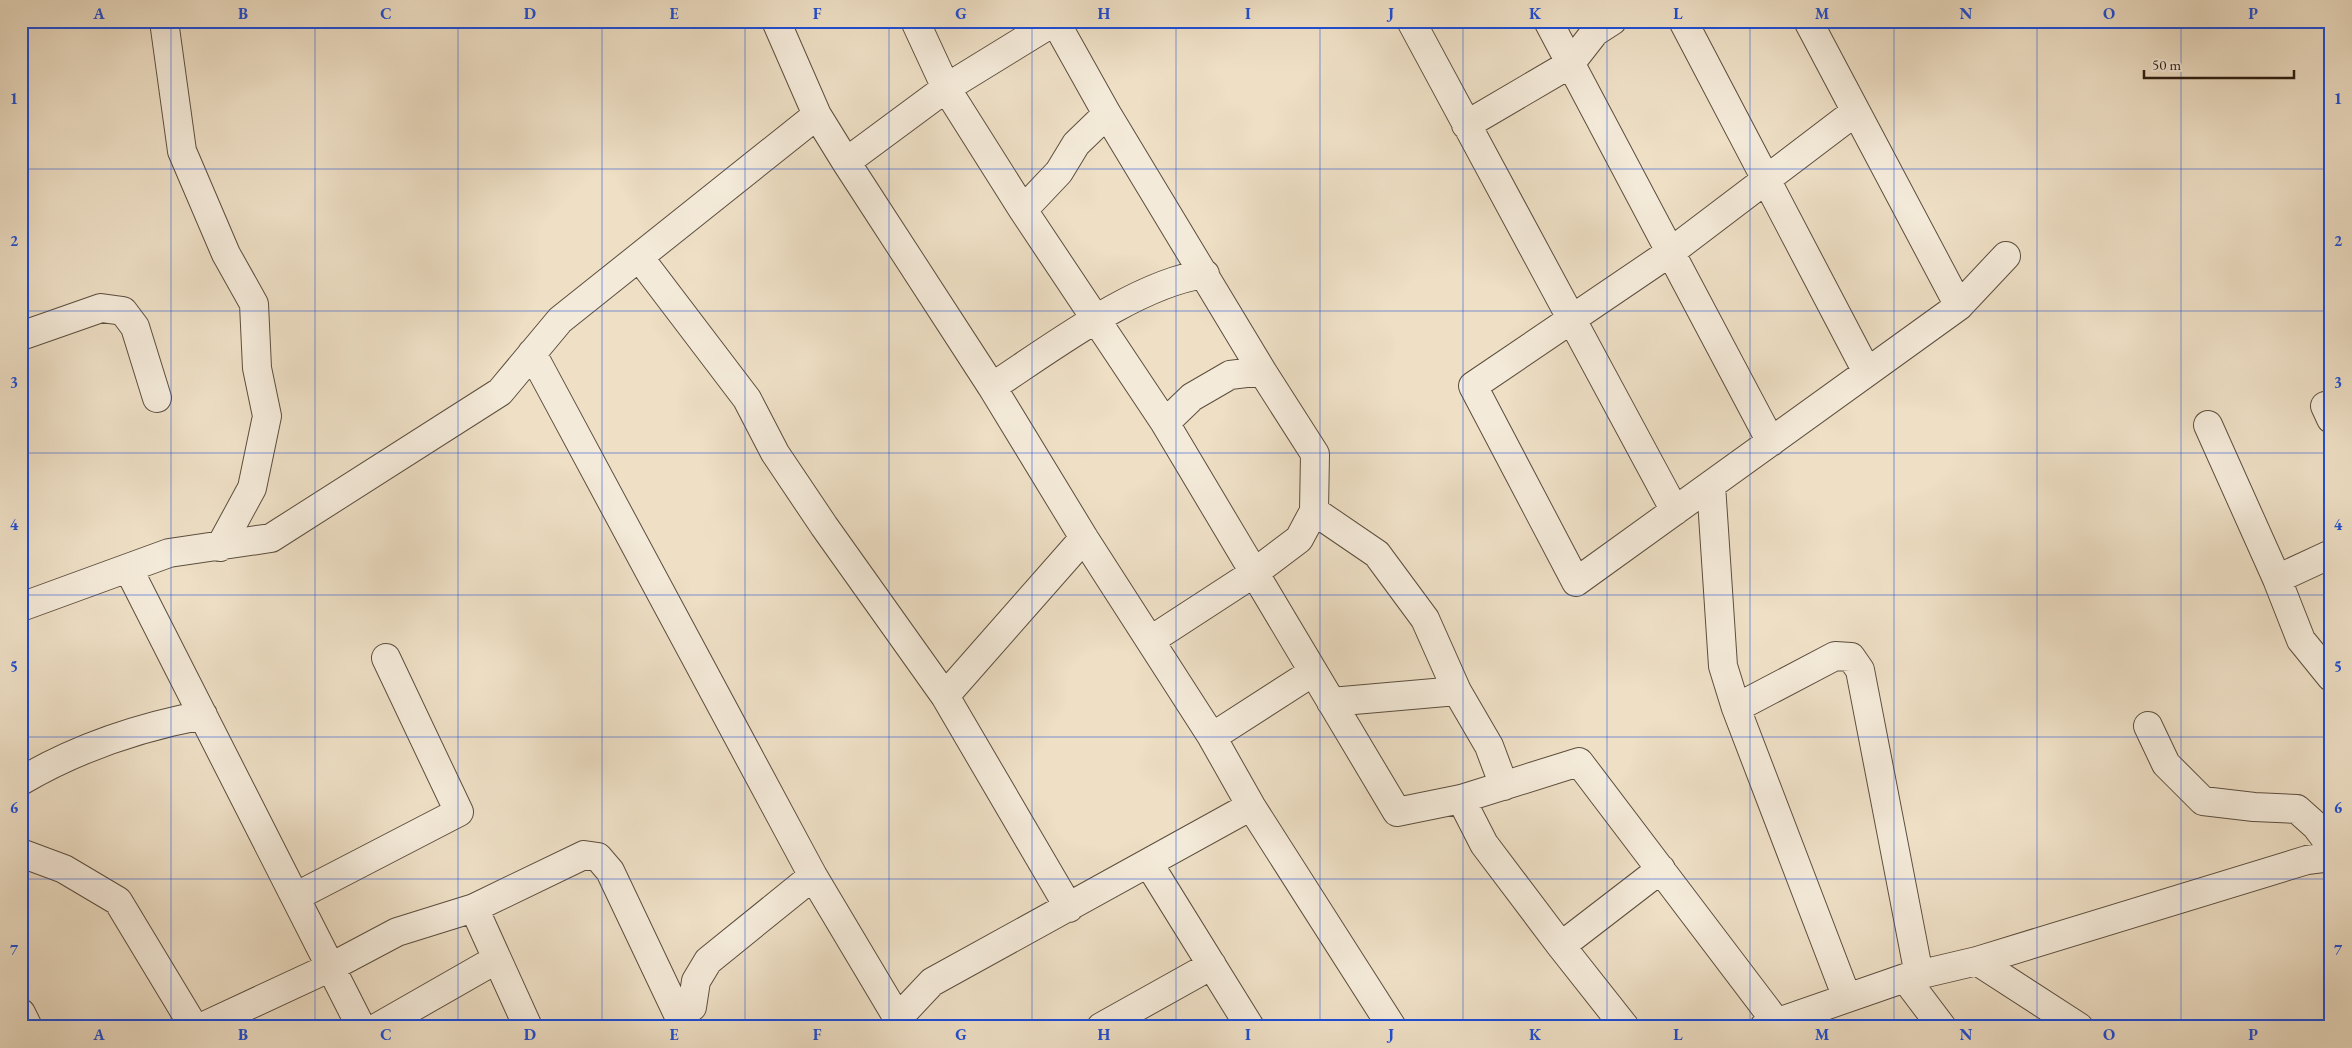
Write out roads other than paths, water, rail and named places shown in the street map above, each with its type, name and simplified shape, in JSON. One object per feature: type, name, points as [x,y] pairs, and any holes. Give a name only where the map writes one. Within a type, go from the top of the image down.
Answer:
[{"type":"street","points":[[164,21],[182,151],[226,254],[254,304],[257,334],[257,368],[267,416],[252,488],[220,547]]},
{"type":"street","points":[[776,21],[817,115],[992,387],[1084,538],[1212,737],[1251,806],[1392,1027]]},
{"type":"street","points":[[915,21],[946,88],[1023,210],[1165,424],[1397,812],[1461,799],[1579,762],[1661,870],[1774,1025],[1912,976],[1977,961],[2307,860],[2331,857]]},
{"type":"street","points":[[846,162],[946,88],[1055,21],[1107,114],[1262,371],[1315,454],[1314,511],[1299,540],[1254,573],[1151,640]]},
{"type":"street","points":[[1411,21],[1675,511]]},
{"type":"street","points":[[1548,21],[1672,251],[1771,442]]},
{"type":"street","points":[[1466,125],[1570,64],[1595,32],[1612,21]]},
{"type":"street","points":[[1683,21],[1765,182],[1867,372]]},
{"type":"street","points":[[1808,21],[1959,306]]},
{"type":"street","points":[[1855,112],[1672,251],[1473,386],[1576,582],[1959,306],[2006,256]]},
{"type":"street","points":[[1023,210],[1059,172],[1076,144],[1107,114]]},
{"type":"street","points":[[21,607],[169,553],[271,538],[500,392],[560,320],[817,115]]},
{"type":"street","points":[[639,257],[746,399],[775,453],[824,526],[945,696],[1068,908]]},
{"type":"street","points":[[992,387],[1096,319],[1160,286],[1183,277],[1205,274]]},
{"type":"street","points":[[21,336],[101,308],[123,311],[134,328],[157,398]]},
{"type":"street","points":[[532,353],[813,876],[900,1022],[932,982],[1149,864],[1251,806]]},
{"type":"street","points":[[1165,424],[1192,397],[1230,375],[1262,371]]},
{"type":"street","points":[[2208,425],[2277,579],[2301,640],[2331,677]]},
{"type":"street","points":[[1710,485],[1723,666],[1736,708],[1847,998]]},
{"type":"street","points":[[1314,511],[1377,554],[1425,619],[1457,691],[1489,746],[1504,786]]},
{"type":"street","points":[[945,696],[1084,538]]},
{"type":"street","points":[[2277,579],[2331,554]]},
{"type":"street","points":[[128,568],[361,1027]]},
{"type":"street","points":[[1736,708],[1835,656],[1851,657],[1860,670],[1912,976],[1942,1027]]},
{"type":"street","points":[[295,897],[459,812],[386,658]]},
{"type":"street","points":[[1212,737],[1313,672]]},
{"type":"street","points":[[1331,702],[1457,691]]},
{"type":"street","points":[[21,781],[94,746],[163,723],[203,715]]},
{"type":"street","points":[[2148,726],[2166,764],[2203,801],[2254,807],[2296,809],[2316,826],[2331,846]]},
{"type":"street","points":[[1461,799],[1484,844],[1625,1027]]},
{"type":"street","points":[[21,853],[64,869],[118,901],[194,1027]]},
{"type":"street","points":[[202,1027],[330,967],[396,932],[474,908],[584,855],[598,857],[610,871],[682,1022]]},
{"type":"street","points":[[1149,864],[1250,1027]]},
{"type":"street","points":[[1561,946],[1661,870]]},
{"type":"street","points":[[682,1022],[692,1006],[696,981],[708,961],[813,876]]},
{"type":"street","points":[[474,908],[528,1027]]},
{"type":"street","points":[[378,1027],[498,959]]},
{"type":"street","points":[[1977,961],[2079,1027]]},
{"type":"street","points":[[1108,1025],[1212,965]]},
{"type":"street","points":[[21,1013],[28,1027]]}]
